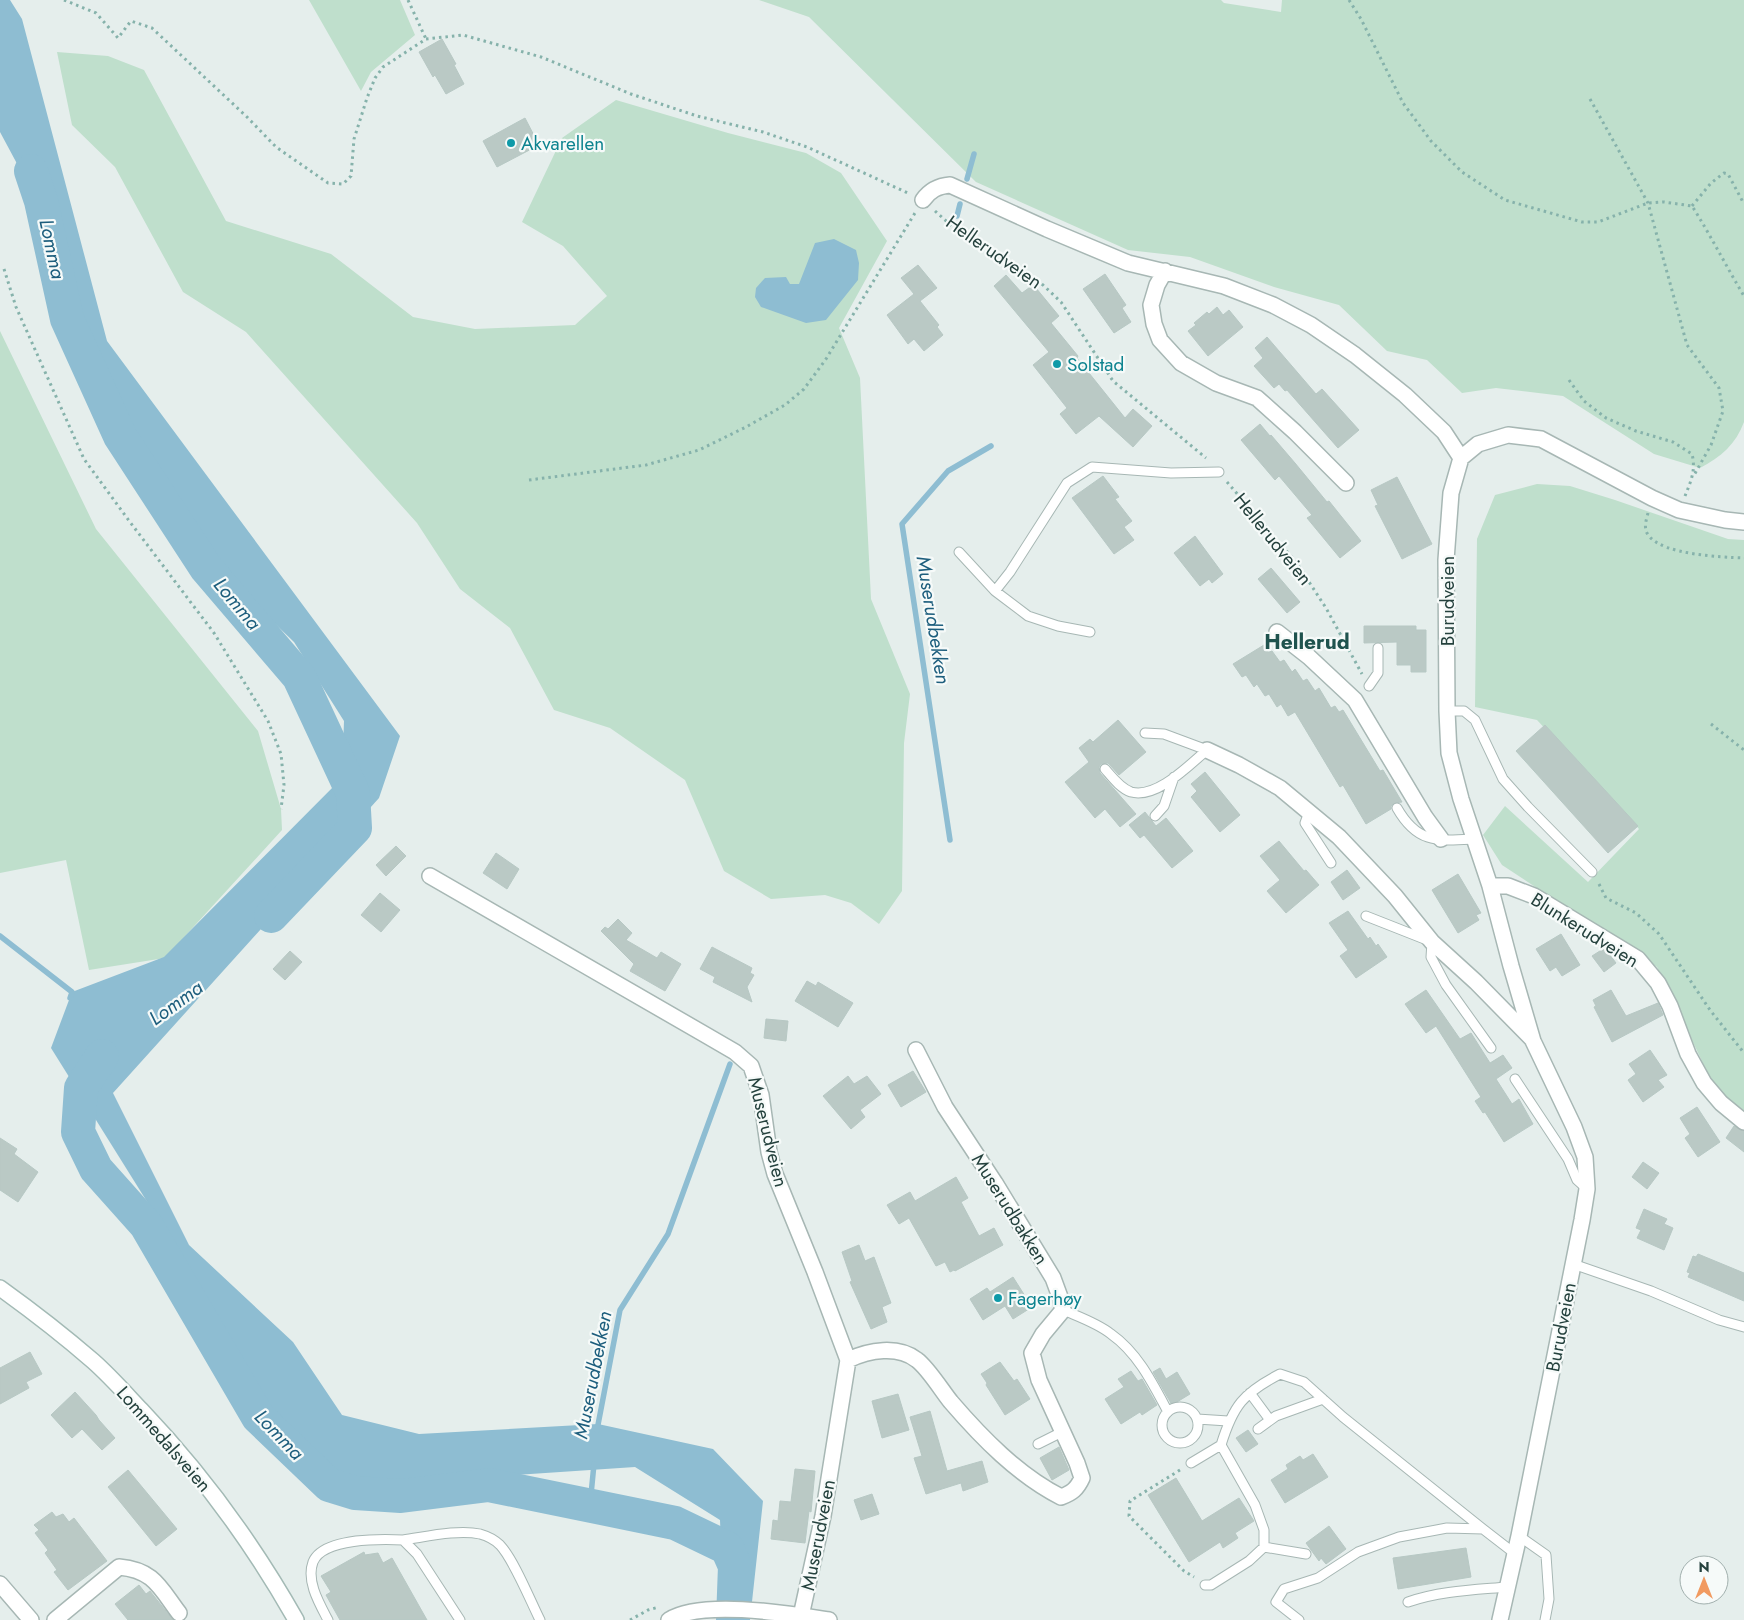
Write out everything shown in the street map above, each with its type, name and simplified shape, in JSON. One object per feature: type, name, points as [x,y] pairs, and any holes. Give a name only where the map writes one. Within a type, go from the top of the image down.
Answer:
[{"type":"street","name":"Hellerudveien","points":[[923,200],[934,189],[950,185],[1128,263],[1224,286],[1273,305],[1312,325],[1355,355],[1405,395],[1444,432],[1461,458]]},
{"type":"street","points":[[1165,271],[1157,285],[1151,305],[1154,324],[1160,340],[1181,363],[1216,383],[1257,398],[1295,432],[1346,483]]},
{"type":"street","points":[[1461,458],[1478,444],[1508,435],[1541,439],[1652,498],[1680,510],[1725,520],[1744,522]]},
{"type":"street","name":"Burudveien","points":[[1461,458],[1451,493],[1446,560],[1449,753],[1461,799],[1467,839],[1490,886],[1510,966],[1534,1041],[1574,1127],[1585,1157],[1587,1189],[1519,1536],[1500,1620]]},
{"type":"street","points":[[1277,632],[1309,657],[1355,700],[1441,839]]},
{"type":"street","name":"Burudveien","points":[[1207,750],[1280,788],[1339,837],[1395,896],[1432,942],[1476,982],[1534,1041]]},
{"type":"street","name":"Muserudveien","points":[[430,876],[735,1052],[751,1066],[761,1095],[769,1152],[775,1174],[848,1360],[823,1516],[802,1616]]},
{"type":"street","name":"Blunkerudveien","points":[[1490,886],[1508,886],[1534,896],[1638,959],[1658,983],[1670,1006],[1688,1054],[1704,1083],[1721,1103],[1744,1122]]},
{"type":"street","name":"Muserudbakken","points":[[916,1050],[945,1107],[996,1183],[1053,1278],[1063,1310]]},
{"type":"street","name":"Lommedalsveien","points":[[0,1288],[94,1362],[165,1435],[246,1539],[296,1620]]},
{"type":"street","points":[[848,1360],[858,1355],[890,1350],[904,1353],[918,1360],[952,1402],[988,1441],[1023,1472],[1045,1489],[1060,1497],[1071,1494],[1082,1478],[1039,1380],[1032,1353],[1043,1334],[1063,1310]]},
{"type":"street","points":[[55,1620],[119,1567],[131,1568],[152,1577],[179,1613]]},
{"type":"street","points":[[0,1584],[31,1620]]},
{"type":"street","points":[[669,1620],[698,1610],[716,1609],[829,1620]]},
{"type":"lane","points":[[995,591],[1010,572],[1067,483],[1092,467],[1171,473],[1219,472]]},
{"type":"lane","points":[[959,552],[995,591],[1028,616],[1058,626],[1090,632]]},
{"type":"lane","points":[[1369,686],[1378,673],[1378,648]]},
{"type":"lane","points":[[1447,711],[1464,711],[1475,720],[1503,779],[1592,872]]},
{"type":"lane","points":[[1145,733],[1164,734],[1207,750]]},
{"type":"lane","points":[[1104,770],[1119,785],[1131,792],[1141,793],[1156,790],[1207,750]]},
{"type":"lane","points":[[1155,816],[1164,806],[1174,776]]},
{"type":"lane","points":[[1397,808],[1408,824],[1424,837],[1467,839]]},
{"type":"lane","points":[[1309,812],[1305,823],[1331,863]]},
{"type":"lane","points":[[1366,916],[1432,942],[1431,957],[1446,986],[1491,1048]]},
{"type":"lane","points":[[1515,1079],[1568,1160],[1577,1180],[1587,1189]]},
{"type":"lane","points":[[1573,1264],[1651,1291],[1719,1320],[1744,1327]]},
{"type":"lane","points":[[1063,1310],[1094,1323],[1112,1334],[1131,1353],[1152,1380],[1168,1412]]},
{"type":"lane","points":[[1192,1463],[1220,1446],[1228,1421],[1239,1403],[1262,1383],[1280,1374],[1304,1382],[1514,1553]]},
{"type":"lane","points":[[1250,1393],[1270,1420]]},
{"type":"lane","points":[[1258,1429],[1276,1416],[1323,1399]]},
{"type":"lane","points":[[1174,1408],[1183,1408],[1194,1414],[1197,1419],[1197,1432],[1193,1438],[1188,1442],[1178,1444],[1167,1438],[1162,1429],[1162,1422],[1168,1412],[1174,1408]]},
{"type":"lane","points":[[1197,1419],[1228,1421]]},
{"type":"lane","points":[[1038,1444],[1062,1432]]},
{"type":"lane","points":[[1205,1585],[1211,1585],[1249,1561],[1264,1547],[1264,1530],[1255,1505],[1220,1446]]},
{"type":"lane","points":[[1298,1620],[1276,1602],[1284,1589],[1318,1578],[1358,1552],[1399,1537],[1447,1528],[1483,1529]]},
{"type":"lane","points":[[328,1620],[316,1598],[312,1581],[311,1570],[320,1552],[335,1546],[369,1539],[402,1540],[453,1533],[478,1534],[489,1537],[499,1543],[507,1554],[540,1620]]},
{"type":"lane","points":[[1519,1536],[1546,1555],[1549,1599],[1545,1620]]},
{"type":"lane","points":[[402,1540],[417,1554],[460,1620]]},
{"type":"lane","points":[[1264,1547],[1306,1554]]},
{"type":"lane","points":[[1408,1602],[1456,1591],[1507,1587]]},
{"type":"path","points":[[64,0],[96,13],[118,38],[130,21],[152,28],[247,117],[276,147],[328,183],[343,184],[350,176],[354,139],[375,78],[383,68],[426,39],[463,35],[541,57],[631,94],[696,116],[763,132],[807,147],[923,200],[826,360],[804,389],[785,405],[699,450],[646,465],[529,480]]},
{"type":"path","points":[[408,0],[426,39]]},
{"type":"path","points":[[1349,0],[1361,19],[1402,103],[1431,141],[1462,172],[1505,200],[1582,222],[1598,222],[1648,203],[1664,202],[1692,206],[1712,237],[1724,263],[1744,296]]},
{"type":"path","points":[[1590,99],[1648,203],[1687,345],[1719,388],[1724,411],[1711,445],[1693,476],[1680,510]]},
{"type":"path","points":[[1692,206],[1710,183],[1724,173],[1728,174],[1744,204]]},
{"type":"path","name":"Hellerudveien","points":[[923,200],[954,228],[1003,256],[1043,285],[1060,302],[1113,381],[1202,453],[1296,562],[1326,608],[1369,686]]},
{"type":"path","points":[[4,269],[16,307],[84,459],[214,633],[268,720],[281,754],[284,785],[281,809]]},
{"type":"path","points":[[1569,380],[1584,401],[1606,418],[1636,431],[1673,442],[1692,454],[1694,463],[1693,476]]},
{"type":"path","points":[[1652,498],[1645,526],[1648,535],[1655,541],[1695,555],[1744,558]]},
{"type":"path","points":[[1711,724],[1744,750]]},
{"type":"path","points":[[1592,872],[1606,898],[1636,913],[1659,934],[1710,1010],[1744,1053]]},
{"type":"path","points":[[1192,1463],[1130,1501],[1129,1516],[1184,1571],[1205,1585]]},
{"type":"green space","points":[[309,0],[400,0],[415,35],[371,72],[361,91]]},
{"type":"green space","points":[[759,0],[1221,0],[1224,3],[1281,12],[1282,0],[1744,0],[1744,422],[1741,430],[1727,449],[1700,468],[1654,454],[1563,396],[1496,388],[1462,393],[1427,360],[1387,351],[1339,305],[1274,287],[1190,257],[1128,250],[976,182],[809,17]]},
{"type":"green space","points":[[57,52],[108,56],[144,70],[226,221],[331,254],[413,317],[475,329],[575,325],[607,296],[563,246],[522,222],[562,138],[616,100],[728,133],[806,153],[841,173],[887,241],[839,328],[860,378],[871,599],[910,694],[904,743],[902,891],[879,924],[851,903],[825,895],[771,899],[724,871],[685,780],[610,728],[554,710],[510,628],[460,589],[417,523],[246,332],[183,292],[115,167],[72,125]]},
{"type":"green space","points":[[0,331],[96,529],[258,731],[281,809],[282,830],[165,958],[89,970],[66,860],[0,873]]},
{"type":"green space","points":[[1537,484],[1570,486],[1728,539],[1744,540],[1744,1117],[1722,1103],[1657,967],[1502,865],[1483,835],[1505,806],[1588,882],[1639,829],[1537,720],[1475,707],[1477,539],[1495,495]]},
{"type":"water","points":[[0,0],[10,0],[22,19],[107,341],[400,736],[379,798],[113,1093],[189,1245],[293,1342],[342,1415],[419,1434],[598,1424],[713,1449],[763,1501],[750,1620],[719,1620],[723,1594],[720,1520],[635,1467],[349,1486],[179,1314],[166,1232],[51,1048],[72,992],[164,957],[342,778],[344,721],[294,642],[207,558],[94,369],[44,214],[0,132]]},
{"type":"water","points":[[834,239],[856,250],[859,263],[858,280],[826,320],[806,323],[761,307],[755,297],[756,288],[765,278],[786,277],[790,284],[799,284],[815,243]]},
{"type":"building","points":[[442,39],[456,64],[454,65],[464,84],[446,94],[435,75],[433,77],[419,52]]},
{"type":"building","name":"Akvarellen","points":[[525,118],[539,145],[497,167],[483,141]]},
{"type":"building","points":[[918,265],[937,288],[920,301],[939,325],[937,327],[943,335],[924,351],[914,339],[908,344],[887,315],[914,294],[901,278]]},
{"type":"building","points":[[1105,274],[1126,305],[1122,308],[1131,322],[1114,333],[1083,289]]},
{"type":"building","points":[[1006,275],[1022,293],[1033,285],[1036,288],[1059,316],[1051,323],[1125,418],[1133,409],[1152,426],[1133,447],[1099,416],[1076,434],[1060,414],[1067,408],[1033,365],[1049,352],[994,286]]},
{"type":"building","points":[[1217,307],[1223,315],[1229,310],[1243,327],[1208,356],[1188,331],[1207,312],[1209,314]]},
{"type":"building","points":[[1267,337],[1316,394],[1322,389],[1359,430],[1338,448],[1287,390],[1285,391],[1279,384],[1274,388],[1254,366],[1263,358],[1255,348]]},
{"type":"building","points":[[1260,424],[1327,502],[1329,501],[1361,541],[1340,558],[1307,518],[1312,515],[1279,476],[1275,480],[1241,440]]},
{"type":"building","points":[[1103,476],[1119,497],[1115,499],[1132,521],[1124,527],[1134,540],[1114,554],[1072,498]]},
{"type":"building","points":[[1397,477],[1432,544],[1402,559],[1375,506],[1378,505],[1371,490]]},
{"type":"building","points":[[1195,536],[1223,574],[1212,583],[1209,579],[1200,586],[1174,553]]},
{"type":"building","points":[[1271,568],[1300,602],[1287,613],[1258,579]]},
{"type":"building","points":[[1364,626],[1416,626],[1416,630],[1426,630],[1426,672],[1411,672],[1411,665],[1397,665],[1397,642],[1364,643]]},
{"type":"building","points":[[1264,645],[1268,652],[1272,651],[1280,662],[1284,660],[1292,672],[1295,669],[1303,681],[1307,679],[1315,691],[1319,688],[1331,708],[1335,706],[1339,712],[1343,710],[1380,771],[1383,770],[1402,802],[1394,803],[1391,809],[1366,824],[1343,785],[1340,787],[1295,712],[1288,716],[1281,704],[1277,707],[1269,694],[1265,696],[1257,684],[1254,687],[1246,675],[1242,677],[1233,664]]},
{"type":"building","points":[[1118,720],[1146,752],[1119,775],[1108,763],[1101,764],[1099,767],[1100,773],[1136,814],[1120,827],[1105,809],[1095,818],[1065,782],[1089,762],[1079,748],[1090,739],[1093,742]]},
{"type":"building","points":[[1545,725],[1638,826],[1608,853],[1516,751]]},
{"type":"building","points":[[1205,772],[1240,815],[1220,832],[1191,797],[1197,791],[1191,784]]},
{"type":"building","points":[[1145,812],[1156,826],[1166,818],[1193,851],[1172,868],[1144,835],[1140,838],[1129,825]]},
{"type":"building","points":[[1279,841],[1304,871],[1306,870],[1319,885],[1286,913],[1267,891],[1280,880],[1260,856]]},
{"type":"building","points":[[396,846],[406,856],[386,876],[376,865]]},
{"type":"building","points":[[496,853],[519,869],[507,889],[483,873]]},
{"type":"building","points":[[1347,870],[1360,888],[1343,900],[1331,882]]},
{"type":"building","points":[[1458,874],[1481,913],[1476,915],[1479,920],[1458,933],[1432,890]]},
{"type":"building","points":[[380,893],[400,910],[381,932],[361,915]]},
{"type":"building","points":[[1348,911],[1368,939],[1370,937],[1376,946],[1378,944],[1387,957],[1356,978],[1340,956],[1348,950],[1329,923]]},
{"type":"building","points":[[618,919],[632,933],[626,940],[657,958],[661,952],[681,964],[665,991],[630,971],[634,964],[601,931],[605,927],[608,929]]},
{"type":"building","points":[[1561,934],[1580,965],[1562,976],[1556,967],[1550,971],[1536,949]]},
{"type":"building","points":[[712,947],[752,968],[750,973],[754,975],[747,987],[752,1002],[713,982],[715,977],[700,969]]},
{"type":"building","points":[[1603,949],[1607,951],[1616,963],[1604,972],[1592,956]]},
{"type":"building","points":[[290,951],[302,962],[285,980],[273,969]]},
{"type":"building","points":[[807,981],[816,986],[818,982],[853,1003],[838,1027],[795,1001]]},
{"type":"building","points":[[1426,990],[1460,1039],[1471,1033],[1490,1063],[1503,1055],[1512,1068],[1496,1079],[1512,1104],[1519,1099],[1533,1124],[1504,1142],[1485,1112],[1483,1113],[1475,1101],[1481,1097],[1436,1026],[1426,1033],[1405,1004]]},
{"type":"building","points":[[1611,990],[1626,1016],[1658,1003],[1663,1015],[1612,1042],[1594,1007],[1596,1006],[1593,1000]]},
{"type":"building","points":[[766,1019],[788,1021],[786,1041],[764,1038]]},
{"type":"building","points":[[1650,1050],[1667,1075],[1658,1080],[1664,1087],[1643,1102],[1628,1080],[1636,1074],[1629,1064]]},
{"type":"building","points":[[913,1071],[926,1092],[901,1107],[888,1085]]},
{"type":"building","points":[[848,1076],[854,1084],[867,1076],[881,1094],[860,1110],[865,1117],[851,1129],[823,1096]]},
{"type":"building","points":[[1697,1107],[1720,1142],[1698,1157],[1685,1138],[1690,1134],[1680,1118]]},
{"type":"building","points":[[1734,1126],[1744,1131],[1744,1152],[1726,1138]]},
{"type":"building","points":[[0,1138],[17,1149],[14,1154],[38,1172],[18,1202],[0,1190]]},
{"type":"building","points":[[1643,1162],[1659,1173],[1647,1189],[1632,1177]]},
{"type":"building","points":[[956,1177],[968,1198],[961,1202],[979,1236],[994,1228],[1003,1245],[950,1272],[945,1262],[936,1266],[909,1218],[899,1224],[887,1205],[910,1192],[915,1201]]},
{"type":"building","points":[[1644,1209],[1667,1219],[1664,1224],[1673,1228],[1664,1250],[1637,1238],[1641,1230],[1636,1228]]},
{"type":"building","points":[[859,1245],[865,1261],[874,1257],[891,1303],[882,1307],[887,1322],[871,1329],[850,1282],[852,1281],[842,1252]]},
{"type":"building","points":[[1698,1254],[1744,1273],[1744,1301],[1688,1277],[1690,1273],[1687,1272],[1693,1256],[1696,1257]]},
{"type":"building","name":"Fagerhøy","points":[[1013,1277],[1032,1307],[1013,1319],[1005,1306],[983,1320],[970,1299],[987,1288],[990,1292]]},
{"type":"building","points":[[30,1352],[42,1374],[26,1382],[29,1388],[0,1404],[0,1368]]},
{"type":"building","points":[[1000,1362],[1014,1381],[1017,1379],[1030,1399],[1005,1415],[981,1374]]},
{"type":"building","points":[[1160,1368],[1166,1379],[1177,1372],[1190,1394],[1172,1405],[1153,1372]]},
{"type":"building","points":[[1131,1371],[1138,1381],[1142,1379],[1157,1405],[1142,1415],[1140,1412],[1121,1424],[1105,1399],[1124,1387],[1118,1379]]},
{"type":"building","points":[[75,1392],[115,1438],[102,1450],[82,1429],[72,1438],[51,1415]]},
{"type":"building","points":[[898,1394],[909,1430],[882,1438],[872,1401]]},
{"type":"building","points":[[930,1411],[947,1471],[982,1461],[988,1482],[963,1491],[961,1483],[926,1494],[914,1458],[922,1456],[910,1417]]},
{"type":"building","points":[[1248,1430],[1258,1444],[1246,1452],[1236,1438]]},
{"type":"building","points":[[1059,1447],[1069,1470],[1052,1480],[1040,1458]]},
{"type":"building","points":[[1313,1454],[1328,1477],[1285,1503],[1271,1480],[1288,1469],[1286,1465],[1300,1456],[1303,1460]]},
{"type":"building","points":[[795,1469],[815,1471],[811,1512],[809,1511],[805,1543],[771,1539],[773,1520],[778,1521],[780,1501],[791,1502]]},
{"type":"building","points":[[128,1470],[177,1529],[156,1546],[108,1487]]},
{"type":"building","points":[[1176,1478],[1202,1521],[1239,1498],[1254,1521],[1235,1533],[1238,1538],[1223,1548],[1220,1542],[1189,1562],[1148,1495]]},
{"type":"building","points":[[872,1494],[879,1514],[861,1520],[854,1500]]},
{"type":"building","points":[[52,1512],[56,1517],[63,1514],[69,1522],[74,1518],[107,1561],[68,1590],[54,1572],[57,1570],[45,1553],[48,1550],[35,1533],[39,1530],[34,1525]]},
{"type":"building","points":[[1329,1526],[1346,1549],[1326,1564],[1321,1558],[1319,1561],[1306,1543]]},
{"type":"building","points":[[1466,1548],[1471,1577],[1398,1589],[1393,1558]]},
{"type":"building","points":[[364,1552],[365,1555],[378,1553],[383,1563],[392,1558],[427,1620],[340,1620],[326,1595],[331,1592],[321,1576]]},
{"type":"building","points":[[139,1585],[146,1594],[150,1591],[173,1620],[128,1620],[115,1604]]},
{"type":"waterway","points":[[967,179],[974,154]]},
{"type":"waterway","name":"Lomma","points":[[31,171],[41,201],[67,319],[120,436],[206,568],[299,677],[353,793],[355,828],[271,916]]},
{"type":"waterway","points":[[957,216],[960,204]]},
{"type":"waterway","name":"Muserudbekken","points":[[950,840],[902,524],[948,471],[991,446]]},
{"type":"waterway","points":[[0,936],[72,992],[70,998]]},
{"type":"waterway","name":"Lomma","points":[[102,1056],[81,1088],[78,1132],[96,1169],[146,1225],[258,1417],[329,1485],[355,1493],[401,1496],[489,1485],[675,1523],[727,1548],[735,1566],[733,1620]]},
{"type":"waterway","name":"Muserudbekken","points":[[597,1430],[620,1310],[668,1234],[730,1064]]},
{"type":"waterway","name":"Muserudbekken","points":[[590,1505],[594,1464]]},
{"type":"place","name":"Akvarellen","points":[[511,143]]},
{"type":"place","name":"Solstad","points":[[1057,364]]},
{"type":"place","name":"Fagerhøy","points":[[998,1298]]},
{"type":"district","name":"Hellerud","points":[[1307,642]]}]
